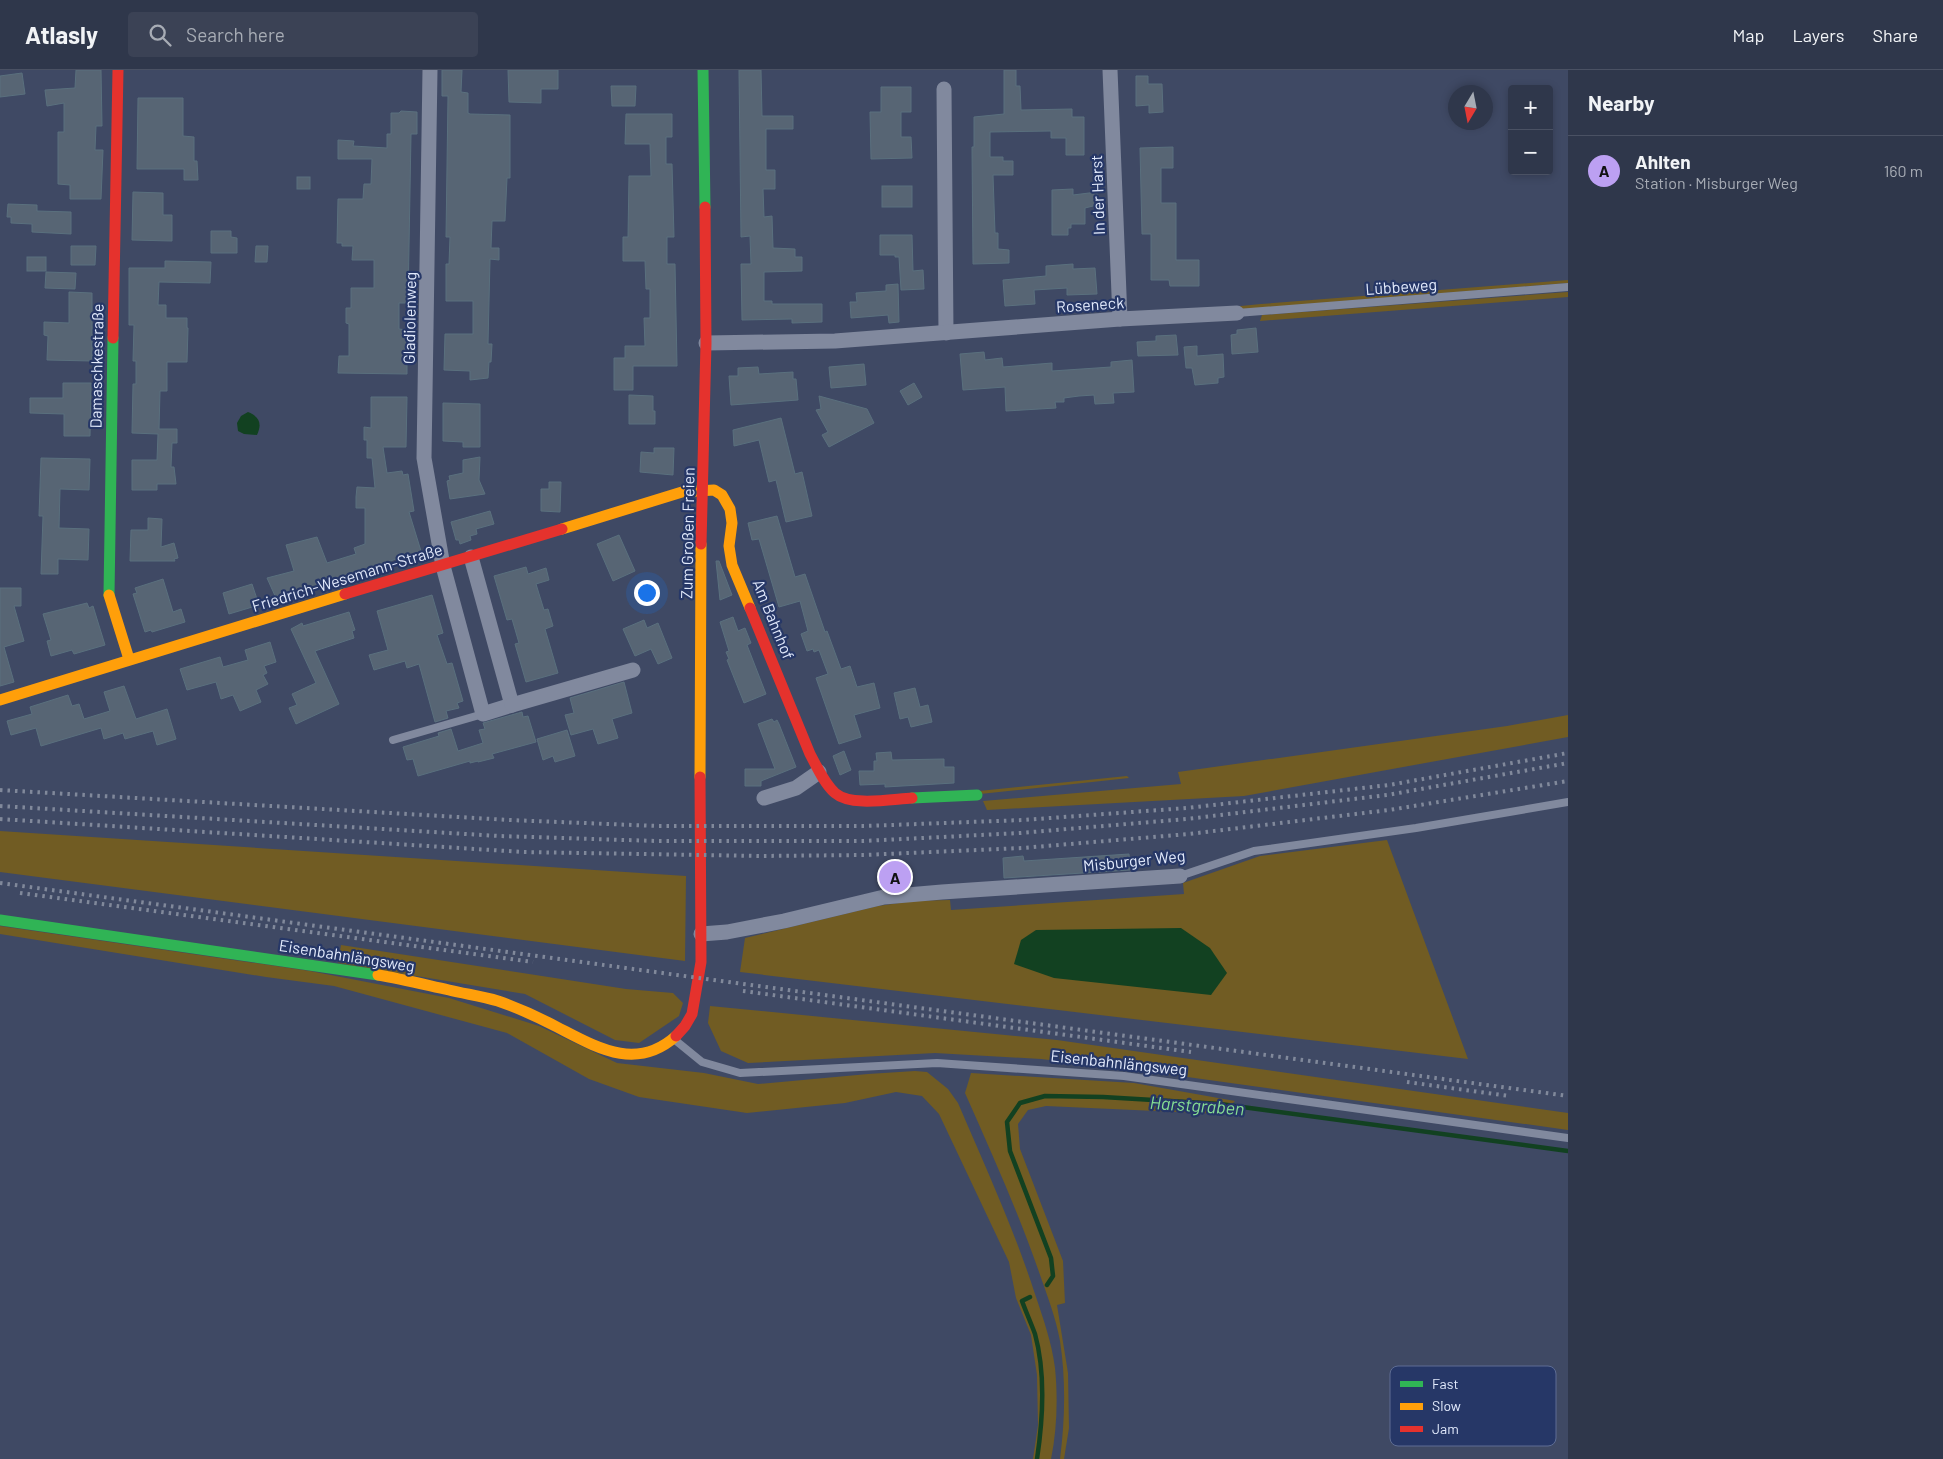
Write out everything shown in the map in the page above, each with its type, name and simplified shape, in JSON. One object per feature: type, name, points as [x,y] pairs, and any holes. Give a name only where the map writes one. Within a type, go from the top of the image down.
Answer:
[{"type":"street","name":"Damaschkestraße","points":[[118,70],[108,593],[129,659]]},
{"type":"street","name":"Gladiolenweg","points":[[430,70],[424,458],[443,566],[483,714]]},
{"type":"street","name":"Zum Großen Freien","points":[[696,995],[701,962],[701,551],[704,490],[706,343],[703,70]]},
{"type":"street","name":"In der Harst","points":[[1110,70],[1120,319]]},
{"type":"street","points":[[944,89],[946,333]]},
{"type":"street","name":"Roseneck","points":[[706,343],[835,341],[1120,319],[1237,313]]},
{"type":"street","name":"Friedrich-Wesemann-Straße","points":[[0,700],[129,659],[443,566],[682,492],[704,490]]},
{"type":"street","name":"Am Bahnhof","points":[[704,490],[714,490],[722,495],[730,509],[732,524],[729,546],[732,565],[819,772],[836,794],[853,801],[977,795]]},
{"type":"street","points":[[471,557],[512,705]]},
{"type":"street","points":[[483,714],[633,670]]},
{"type":"street","points":[[764,798],[796,788],[819,772]]},
{"type":"street","name":"Misburger Weg","points":[[701,934],[727,932],[784,921],[884,897],[1180,876]]},
{"type":"street","name":"Eisenbahnlängsweg","points":[[0,920],[389,976],[497,1001],[537,1017],[599,1049],[629,1055],[646,1053],[659,1048],[674,1038],[685,1026],[692,1014],[696,995]]},
{"type":"lane","name":"Lübbeweg","points":[[1237,313],[1568,287]]},
{"type":"lane","points":[[394,740],[483,714]]},
{"type":"lane","name":"Misburger Weg","points":[[1180,876],[1254,851],[1416,828],[1568,802]]},
{"type":"lane","name":"Eisenbahnlängsweg","points":[[674,1038],[702,1062],[740,1073],[937,1063],[1124,1076],[1568,1138]]},
{"type":"shaded area","points":[[1568,280],[1568,283],[1232,310],[1231,307],[1261,304]]},
{"type":"shaded area","points":[[1568,292],[1568,297],[1260,321],[1262,315]]},
{"type":"shaded area","points":[[248,412],[259,421],[257,435],[244,434],[238,431],[237,423],[241,416]]},
{"type":"shaded area","points":[[1568,715],[1568,737],[1244,796],[987,810],[983,801],[1181,784],[1178,772],[1507,726]]},
{"type":"shaded area","points":[[1127,776],[1129,778],[980,794],[979,791]]},
{"type":"shaded area","points":[[0,831],[686,876],[685,961],[0,872]]},
{"type":"shaded area","points":[[1387,840],[1468,1059],[740,972],[745,938],[878,906],[914,901],[950,900],[951,910],[1184,894],[1183,883],[1260,856]]},
{"type":"shaded area","points":[[0,926],[310,971],[449,998],[539,1026],[617,1063],[704,1073],[758,1084],[868,1074],[927,1072],[948,1089],[958,1103],[1009,1222],[1044,1321],[1052,1349],[1056,1379],[1056,1425],[1051,1459],[1033,1459],[1038,1425],[1037,1375],[1031,1335],[1016,1298],[1009,1262],[939,1114],[922,1096],[896,1092],[845,1103],[747,1113],[639,1097],[589,1079],[507,1033],[334,986],[266,977],[0,934]]},
{"type":"shaded area","points":[[1181,928],[1210,948],[1227,973],[1211,995],[1054,978],[1014,964],[1021,940],[1036,930]]},
{"type":"shaded area","points":[[341,945],[626,989],[673,993],[683,1003],[679,1016],[639,1043],[615,1040],[525,994],[338,963]]},
{"type":"shaded area","points":[[710,1006],[1057,1040],[1568,1113],[1568,1130],[1137,1070],[1041,1059],[935,1053],[748,1063],[721,1051],[708,1023]]},
{"type":"shaded area","points":[[971,1073],[1134,1083],[1235,1101],[1222,1114],[1046,1106],[1028,1110],[1018,1124],[1020,1149],[1063,1261],[1065,1303],[1057,1305],[1068,1373],[1069,1428],[1064,1459],[1060,1459],[1064,1415],[1062,1356],[1054,1315],[1031,1249],[965,1093]]},
{"type":"building","points":[[76,70],[101,70],[102,126],[96,126],[95,150],[103,150],[101,199],[70,199],[70,185],[58,184],[58,132],[64,132],[64,103],[47,106],[45,90],[75,88]]},
{"type":"building","points":[[442,70],[462,70],[461,92],[468,93],[468,113],[510,115],[510,178],[507,178],[505,221],[492,221],[491,248],[499,248],[499,260],[490,259],[488,344],[492,344],[488,378],[470,380],[470,371],[444,370],[445,334],[473,334],[473,301],[446,301],[446,264],[449,264],[450,237],[446,237],[448,96],[442,96]]},
{"type":"building","points":[[508,70],[558,70],[558,89],[541,89],[541,103],[509,102]]},
{"type":"building","points":[[739,70],[761,70],[762,116],[793,116],[793,129],[766,129],[766,170],[775,170],[775,189],[763,189],[764,217],[772,216],[773,248],[795,249],[795,257],[802,257],[802,271],[764,272],[764,301],[772,301],[772,304],[822,304],[822,322],[792,323],[792,319],[742,320],[741,264],[751,264],[750,236],[741,237]]},
{"type":"building","points":[[1004,70],[1016,70],[1016,86],[1020,86],[1021,110],[1072,109],[1072,117],[1084,117],[1084,155],[1066,155],[1066,138],[1051,138],[1051,131],[990,132],[990,157],[1003,157],[1003,161],[1013,161],[1013,175],[993,175],[995,233],[998,233],[998,249],[1009,250],[1009,263],[973,264],[972,147],[974,147],[974,117],[1004,114]]},
{"type":"building","points":[[22,73],[25,94],[0,97],[0,76]]},
{"type":"building","points":[[1136,76],[1148,76],[1148,84],[1162,84],[1163,112],[1149,113],[1149,105],[1136,106]]},
{"type":"building","points":[[611,86],[636,86],[635,106],[612,106]]},
{"type":"building","points":[[881,87],[911,87],[911,112],[901,112],[901,137],[911,137],[912,158],[871,159],[870,112],[881,112]]},
{"type":"building","points":[[138,98],[183,98],[183,136],[194,137],[194,161],[197,161],[198,180],[184,180],[184,169],[137,169]]},
{"type":"building","points":[[401,111],[417,112],[417,134],[411,134],[408,303],[399,303],[399,329],[407,330],[407,374],[338,373],[339,356],[349,356],[349,324],[346,323],[346,308],[351,308],[351,288],[374,288],[374,260],[352,260],[353,246],[342,246],[342,243],[337,243],[338,199],[363,199],[364,184],[371,184],[372,159],[338,159],[338,140],[354,141],[353,146],[387,148],[387,134],[391,134],[391,113],[399,113]]},
{"type":"building","points":[[626,114],[672,114],[672,137],[666,137],[666,164],[672,164],[674,237],[667,237],[667,264],[675,264],[677,366],[633,366],[633,390],[614,390],[614,358],[625,358],[625,346],[645,346],[644,318],[650,318],[650,289],[646,289],[645,261],[623,261],[623,237],[628,237],[629,176],[651,176],[650,144],[625,144]]},
{"type":"building","points":[[1173,147],[1173,168],[1161,168],[1161,203],[1176,203],[1176,260],[1199,260],[1199,286],[1170,286],[1169,280],[1151,280],[1151,234],[1142,234],[1140,148]]},
{"type":"building","points":[[297,177],[310,177],[310,189],[297,189]]},
{"type":"building","points":[[882,186],[912,186],[912,207],[882,207]]},
{"type":"building","points":[[1073,189],[1073,195],[1097,192],[1097,205],[1085,208],[1085,224],[1071,224],[1071,228],[1068,228],[1068,235],[1052,235],[1052,190]]},
{"type":"building","points":[[133,192],[163,193],[163,215],[172,215],[172,241],[132,240]]},
{"type":"building","points":[[8,204],[37,205],[37,211],[71,212],[71,234],[32,232],[32,224],[11,223],[11,217],[7,217]]},
{"type":"building","points":[[211,231],[231,231],[231,237],[237,238],[237,253],[211,253]]},
{"type":"building","points":[[880,235],[912,235],[913,271],[923,270],[924,289],[901,290],[899,257],[895,257],[895,255],[880,255]]},
{"type":"building","points":[[71,246],[96,246],[95,265],[71,265]]},
{"type":"building","points":[[256,246],[268,246],[267,262],[255,262]]},
{"type":"building","points":[[27,257],[46,257],[46,271],[27,271]]},
{"type":"building","points":[[165,261],[211,262],[210,283],[159,282],[158,305],[166,305],[166,318],[187,318],[188,328],[187,362],[167,362],[167,391],[160,391],[159,429],[177,429],[177,443],[172,443],[171,467],[174,467],[176,484],[157,484],[157,490],[132,490],[132,460],[157,460],[158,434],[132,433],[133,384],[136,384],[136,361],[133,361],[134,325],[129,325],[129,268],[165,268]]},
{"type":"building","points":[[1073,264],[1073,269],[1095,268],[1097,294],[1067,295],[1067,288],[1034,290],[1035,304],[1005,306],[1003,280],[1046,276],[1046,266]]},
{"type":"building","points":[[46,272],[76,273],[75,289],[45,288]]},
{"type":"building","points":[[898,284],[899,322],[889,323],[888,315],[851,318],[850,302],[857,302],[856,293],[886,291],[886,285]]},
{"type":"building","points":[[69,292],[92,293],[92,361],[47,360],[48,336],[44,335],[44,322],[69,323]]},
{"type":"building","points":[[1256,328],[1258,352],[1232,354],[1231,335],[1237,334],[1237,330]]},
{"type":"building","points":[[1176,335],[1178,355],[1138,356],[1137,342],[1156,341],[1156,336]]},
{"type":"building","points":[[1197,346],[1197,356],[1223,354],[1224,377],[1218,378],[1218,383],[1195,385],[1192,368],[1186,368],[1184,347]]},
{"type":"building","points":[[984,352],[985,360],[1002,358],[1003,367],[1052,363],[1052,371],[1111,367],[1111,362],[1132,360],[1134,392],[1113,393],[1114,403],[1095,404],[1094,395],[1079,396],[1064,398],[1064,402],[1055,402],[1056,408],[1006,411],[1005,387],[963,390],[960,354]]},
{"type":"building","points":[[864,364],[866,385],[831,388],[829,367]]},
{"type":"building","points":[[758,367],[759,374],[793,372],[793,379],[796,379],[798,400],[731,405],[729,376],[738,376],[738,368]]},
{"type":"building","points":[[63,383],[91,383],[90,436],[64,436],[64,414],[30,413],[30,398],[63,398]]},
{"type":"building","points":[[914,383],[922,397],[908,405],[900,391]]},
{"type":"building","points":[[629,395],[653,396],[655,424],[629,424]]},
{"type":"building","points":[[819,396],[867,409],[874,423],[829,447],[822,435],[828,432],[816,410],[821,409]]},
{"type":"building","points":[[371,397],[407,397],[406,447],[383,447],[387,473],[402,471],[403,475],[408,474],[414,511],[409,512],[421,551],[418,552],[419,556],[406,560],[405,556],[370,568],[371,571],[276,598],[267,578],[294,571],[286,545],[317,537],[327,563],[356,554],[354,548],[365,544],[365,508],[356,508],[356,497],[357,487],[375,488],[372,458],[367,458],[367,440],[364,440],[364,427],[371,428]]},
{"type":"building","points":[[443,403],[480,404],[480,447],[463,447],[463,442],[443,441]]},
{"type":"building","points":[[781,418],[795,474],[802,472],[812,516],[786,522],[776,480],[769,482],[759,440],[734,446],[733,430]]},
{"type":"building","points":[[654,448],[674,448],[673,475],[640,472],[641,452],[654,453]]},
{"type":"building","points":[[480,457],[479,480],[485,494],[450,499],[447,481],[450,480],[449,476],[463,473],[463,460]]},
{"type":"building","points":[[41,458],[90,459],[89,490],[60,489],[59,528],[89,529],[88,560],[58,559],[58,574],[41,574],[43,516],[39,516]]},
{"type":"building","points":[[549,482],[561,482],[560,512],[541,511],[541,489],[549,489]]},
{"type":"building","points":[[490,511],[494,524],[476,529],[477,534],[470,536],[471,540],[460,544],[459,540],[456,540],[451,522]]},
{"type":"building","points":[[777,516],[795,577],[805,574],[825,632],[827,631],[841,669],[850,666],[857,687],[874,683],[880,708],[854,715],[861,737],[839,744],[816,678],[828,674],[819,650],[814,652],[813,649],[807,651],[801,634],[808,631],[800,601],[779,607],[759,539],[752,540],[748,523]]},
{"type":"building","points":[[148,518],[162,519],[161,547],[174,543],[178,558],[174,559],[175,561],[130,561],[131,530],[148,530]]},
{"type":"building","points":[[619,535],[635,571],[613,581],[597,544]]},
{"type":"building","points":[[716,561],[719,561],[732,595],[720,600]]},
{"type":"building","points":[[526,567],[528,574],[546,568],[549,580],[536,584],[544,610],[548,609],[553,626],[545,629],[558,673],[526,682],[515,644],[519,643],[512,619],[507,620],[494,576]]},
{"type":"building","points":[[163,579],[173,612],[181,609],[185,622],[152,632],[151,630],[145,632],[133,594],[137,593],[135,588]]},
{"type":"building","points":[[252,584],[259,605],[229,614],[223,593]]},
{"type":"building","points":[[0,588],[21,588],[21,606],[14,606],[24,641],[4,647],[14,682],[0,686]]},
{"type":"building","points":[[432,595],[443,633],[437,635],[447,664],[452,663],[463,701],[457,703],[459,708],[446,711],[448,718],[435,722],[419,664],[407,668],[405,661],[374,670],[369,655],[388,650],[377,611]]},
{"type":"building","points":[[87,603],[89,608],[93,606],[105,645],[74,654],[72,650],[51,656],[47,641],[51,640],[43,614]]},
{"type":"building","points":[[349,612],[355,630],[352,631],[354,638],[315,651],[339,704],[296,724],[289,708],[297,705],[292,694],[316,683],[291,629],[302,623],[303,626]]},
{"type":"building","points":[[733,617],[738,631],[745,628],[751,643],[747,645],[766,694],[744,703],[727,660],[729,659],[726,652],[729,651],[720,622]]},
{"type":"building","points":[[644,620],[647,628],[658,623],[672,658],[658,664],[651,649],[635,656],[623,629]]},
{"type":"building","points":[[270,642],[276,662],[264,666],[267,673],[263,675],[268,684],[256,690],[261,702],[240,711],[233,695],[221,699],[216,682],[187,690],[180,669],[220,657],[223,667],[248,660],[245,650]]},
{"type":"building","points":[[624,682],[632,713],[612,719],[618,738],[598,744],[593,729],[571,735],[565,715],[574,713],[570,698]]},
{"type":"building","points":[[124,686],[136,719],[167,709],[176,739],[157,745],[153,731],[125,739],[123,733],[104,739],[101,728],[41,746],[36,728],[11,735],[7,721],[32,714],[30,707],[68,695],[72,706],[79,704],[84,719],[110,711],[104,692]]},
{"type":"building","points":[[915,688],[920,707],[928,705],[932,722],[911,727],[908,717],[900,719],[894,693]]},
{"type":"building","points":[[522,712],[523,717],[528,716],[536,742],[492,754],[494,758],[470,763],[470,761],[418,776],[413,759],[407,760],[403,747],[439,736],[438,733],[451,729],[458,751],[483,743],[479,730],[485,729],[483,723]]},
{"type":"building","points":[[772,719],[774,722],[777,720],[779,724],[796,767],[761,781],[761,786],[745,786],[745,769],[775,769],[758,724]]},
{"type":"building","points":[[567,730],[575,756],[555,762],[553,756],[543,760],[537,739]]},
{"type":"building","points":[[844,751],[851,770],[840,775],[833,756]]},
{"type":"building","points":[[891,752],[892,760],[944,759],[944,767],[954,767],[954,783],[885,787],[885,784],[860,785],[859,771],[874,771],[874,761],[877,761],[876,753]]},
{"type":"building","points":[[1129,854],[1130,870],[1004,878],[1003,858],[1023,856],[1024,861]]},
{"type":"waterway","name":"Harstgraben","points":[[1047,1285],[1053,1276],[1051,1258],[1010,1151],[1007,1122],[1020,1103],[1045,1096],[1103,1097],[1220,1104],[1568,1151]]},
{"type":"waterway","name":"Harstgraben","points":[[1030,1297],[1022,1301],[1035,1334],[1042,1381],[1041,1428],[1037,1459]]},
{"type":"railway","points":[[0,790],[509,820],[658,826],[865,826],[1023,820],[1187,808],[1389,785],[1568,753]]},
{"type":"railway","points":[[0,806],[499,836],[657,841],[864,841],[1020,833],[1187,819],[1387,795],[1568,763]]},
{"type":"railway","points":[[0,819],[523,852],[761,856],[864,855],[1022,848],[1189,834],[1389,810],[1568,781]]},
{"type":"railway","points":[[0,883],[1568,1096]]},
{"type":"railway","points":[[20,893],[533,962]]},
{"type":"railway","points":[[743,991],[1191,1052]]},
{"type":"railway","points":[[1407,1082],[1509,1096]]},
{"type":"traffic: fast","points":[[703,70],[705,207]]},
{"type":"traffic: fast","points":[[109,595],[113,338]]},
{"type":"traffic: fast","points":[[912,798],[977,795]]},
{"type":"traffic: fast","points":[[0,920],[378,975]]},
{"type":"traffic: slow","points":[[562,529],[682,492],[714,490],[722,495],[730,509],[732,523],[729,546],[732,565],[750,608]]},
{"type":"traffic: slow","points":[[700,777],[701,544]]},
{"type":"traffic: slow","points":[[0,700],[345,594]]},
{"type":"traffic: slow","points":[[109,595],[129,659]]},
{"type":"traffic: slow","points":[[378,975],[498,1001],[535,1016],[586,1042],[616,1053],[646,1053],[661,1047],[676,1036]]},
{"type":"traffic: jam","points":[[113,338],[118,70]]},
{"type":"traffic: jam","points":[[701,544],[706,343],[705,207]]},
{"type":"traffic: jam","points":[[345,594],[562,529]]},
{"type":"traffic: jam","points":[[750,608],[810,754],[827,785],[835,793],[851,800],[883,801],[912,798]]},
{"type":"traffic: jam","points":[[676,1036],[692,1014],[701,962],[700,777]]},
{"type":"place","name":"Ahlten","points":[[895,877]]}]
